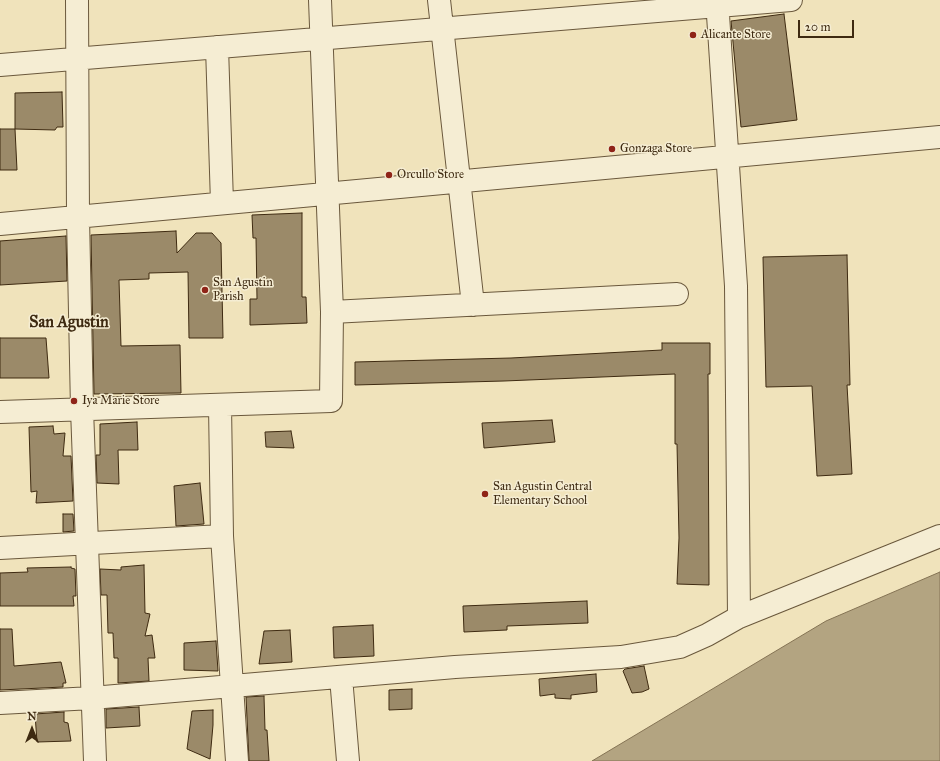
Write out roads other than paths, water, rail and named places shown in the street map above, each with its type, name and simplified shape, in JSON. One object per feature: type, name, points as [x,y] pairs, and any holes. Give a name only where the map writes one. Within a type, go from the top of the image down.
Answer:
[{"type":"street","points":[[77,0],[78,217],[82,409],[95,761]]},
{"type":"street","points":[[0,412],[332,401],[332,312],[320,0]]},
{"type":"street","points":[[439,0],[473,305]]},
{"type":"street","points":[[0,65],[442,29],[718,3],[790,0]]},
{"type":"street","points":[[718,3],[736,286],[739,617]]},
{"type":"street","points":[[217,47],[222,203]]},
{"type":"street","points":[[0,224],[940,137]]},
{"type":"street","points":[[332,312],[677,294]]},
{"type":"street","points":[[220,405],[222,536],[237,761]]},
{"type":"street","points":[[0,548],[222,536]]},
{"type":"street","points":[[0,703],[92,698],[341,677],[621,657],[680,647],[707,636],[739,617],[940,536]]},
{"type":"street","points":[[341,677],[348,761]]},
{"type":"place","name":"Alicante Store","points":[[693,35]]},
{"type":"place","name":"Gonzaga Store","points":[[612,149]]},
{"type":"place","name":"Orcullo Store","points":[[389,175]]},
{"type":"place","name":"San Agustin Parish","points":[[205,290]]},
{"type":"place","name":"Iya Marie Store","points":[[74,401]]},
{"type":"place","name":"San Agustin Central Elementary School","points":[[485,494]]},
{"type":"district","name":"San Agustin","points":[[69,323]]}]
